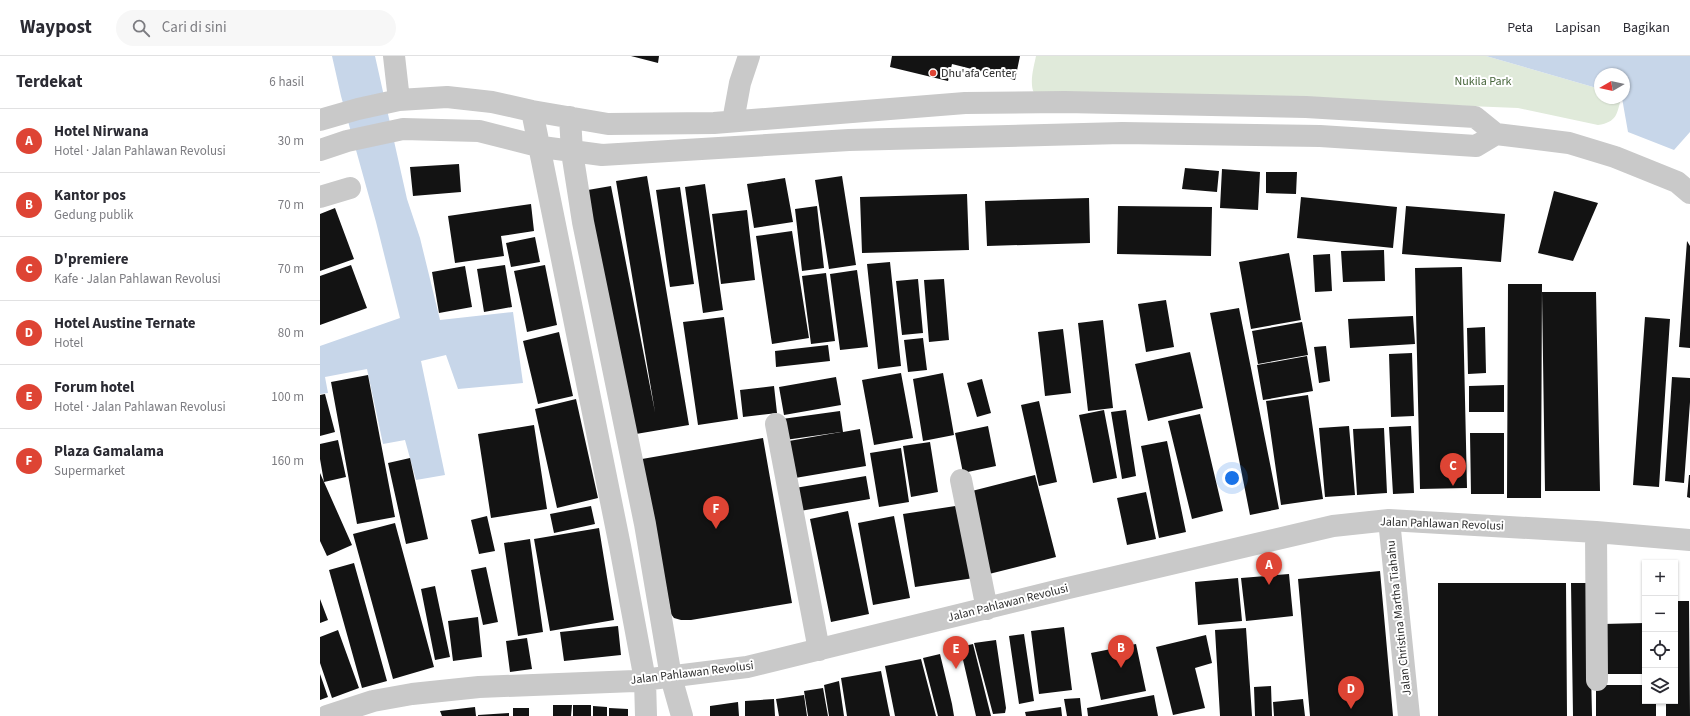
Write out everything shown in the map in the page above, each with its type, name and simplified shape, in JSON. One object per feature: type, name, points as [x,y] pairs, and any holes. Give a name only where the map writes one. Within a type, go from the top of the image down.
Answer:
[{"type":"street","points":[[394,56],[399,100]]},
{"type":"street","points":[[733,121],[740,83],[749,56]]},
{"type":"street","points":[[330,117],[399,100],[447,97],[492,102],[532,111],[608,124],[714,123],[965,103],[1065,102],[1298,107],[1475,117],[1496,134],[1569,143],[1615,158],[1683,188]]},
{"type":"street","points":[[532,111],[619,538],[645,680],[646,716]]},
{"type":"street","points":[[788,116],[793,144]]},
{"type":"street","points":[[570,117],[572,152],[584,230],[645,524],[670,677],[682,716]]},
{"type":"street","points":[[320,150],[347,141],[402,129],[479,131],[540,147],[602,155],[947,136],[1122,133],[1320,136],[1476,146],[1496,134]]},
{"type":"street","points":[[320,197],[350,188]]},
{"type":"street","points":[[776,424],[819,650]]},
{"type":"street","points":[[961,480],[987,609]]},
{"type":"street","name":"Jalan Pahlawan Revolusi","points":[[327,716],[373,702],[412,694],[479,686],[599,683],[645,680],[747,667],[1269,540],[1333,526],[1389,520],[1596,532],[1690,540]]},
{"type":"street","name":"Jalan Christina Martha Tiahahu","points":[[1389,520],[1409,716]]},
{"type":"street","points":[[1596,532],[1598,680]]},
{"type":"green space","name":"Nukila Park","points":[[1036,56],[1486,56],[1594,87],[1594,104],[1619,104],[1617,113],[1613,119],[1604,124],[1598,125],[1518,108],[1267,98],[1034,93],[1032,84]]},
{"type":"water","points":[[332,56],[375,56],[407,199],[420,238],[440,320],[513,312],[523,383],[458,389],[446,355],[421,361],[445,475],[416,480],[405,440],[383,444],[367,369],[325,377],[328,393],[320,394],[320,346],[400,318],[376,222],[341,96]]},
{"type":"water","points":[[1486,56],[1690,56],[1690,132],[1674,150],[1628,132],[1623,104],[1630,104],[1630,68],[1594,68],[1594,87]]},
{"type":"building","points":[[631,56],[659,56],[658,63]]},
{"type":"building","name":"Dhu'afa Center","points":[[892,56],[1020,56],[1015,80],[952,64],[948,81],[890,67]]},
{"type":"building","points":[[459,164],[461,192],[413,196],[410,167]]},
{"type":"building","points":[[1185,168],[1219,171],[1217,192],[1182,189]]},
{"type":"building","points":[[1222,169],[1260,172],[1258,210],[1220,208]]},
{"type":"building","points":[[1266,172],[1297,172],[1296,194],[1266,193]]},
{"type":"building","points":[[647,176],[689,425],[630,435],[582,191],[611,186],[655,412],[616,181]]},
{"type":"building","points":[[842,176],[856,265],[829,269],[815,180]]},
{"type":"building","points":[[785,178],[793,222],[754,228],[747,184]]},
{"type":"building","points":[[705,184],[723,310],[703,313],[685,187]]},
{"type":"building","points":[[680,187],[694,284],[670,287],[656,190]]},
{"type":"building","points":[[1554,191],[1598,203],[1573,261],[1538,253]]},
{"type":"building","points":[[967,194],[969,250],[862,253],[860,197]]},
{"type":"building","points":[[1301,197],[1397,207],[1393,248],[1297,238]]},
{"type":"building","points":[[1089,198],[1090,243],[987,246],[985,201]]},
{"type":"building","points":[[531,204],[534,231],[501,236],[504,256],[455,263],[448,216]]},
{"type":"building","points":[[817,206],[824,268],[802,271],[795,209]]},
{"type":"building","points":[[1118,206],[1212,207],[1211,256],[1117,254]]},
{"type":"building","points":[[1406,206],[1505,214],[1501,262],[1402,254]]},
{"type":"building","points":[[335,208],[354,259],[320,271],[320,214]]},
{"type":"building","points":[[747,210],[755,280],[721,284],[712,214]]},
{"type":"building","points":[[792,231],[809,338],[772,344],[756,236]]},
{"type":"building","points":[[535,237],[540,262],[511,267],[506,243]]},
{"type":"building","points":[[1687,241],[1690,246],[1690,348],[1679,347]]},
{"type":"building","points":[[1384,250],[1385,281],[1343,282],[1341,251]]},
{"type":"building","points":[[1289,253],[1301,320],[1251,329],[1239,262]]},
{"type":"building","points":[[1330,254],[1332,291],[1315,292],[1313,255]]},
{"type":"building","points":[[890,262],[901,366],[878,369],[867,264]]},
{"type":"building","points":[[351,265],[367,308],[320,325],[320,276]]},
{"type":"building","points":[[505,265],[512,307],[484,312],[477,269]]},
{"type":"building","points":[[545,265],[557,325],[527,332],[514,271]]},
{"type":"building","points":[[465,266],[472,307],[439,313],[432,272]]},
{"type":"building","points":[[1462,267],[1467,488],[1420,489],[1415,268]]},
{"type":"building","points":[[857,270],[868,347],[840,350],[830,274]]},
{"type":"building","points":[[826,273],[835,341],[811,344],[802,276]]},
{"type":"building","points":[[918,279],[923,333],[902,335],[896,281]]},
{"type":"building","points":[[944,279],[949,340],[929,342],[924,280]]},
{"type":"building","points":[[1508,284],[1542,284],[1541,498],[1507,498]]},
{"type":"building","points":[[1542,292],[1596,292],[1600,491],[1545,491]]},
{"type":"building","points":[[1166,300],[1174,347],[1146,352],[1138,304]]},
{"type":"building","points":[[1239,308],[1279,509],[1250,515],[1210,313]]},
{"type":"building","points":[[1413,316],[1415,344],[1350,348],[1348,319]]},
{"type":"building","points":[[724,317],[738,419],[698,425],[683,322]]},
{"type":"building","points":[[1645,317],[1670,319],[1659,487],[1633,485]]},
{"type":"building","points":[[1103,320],[1113,408],[1088,411],[1078,323]]},
{"type":"building","points":[[1302,322],[1308,355],[1258,364],[1252,331]]},
{"type":"building","points":[[1485,327],[1486,373],[1468,374],[1467,328]]},
{"type":"building","points":[[1063,329],[1071,393],[1045,396],[1038,332]]},
{"type":"building","points":[[559,332],[573,396],[538,404],[523,341]]},
{"type":"building","points":[[923,338],[927,370],[908,372],[904,340]]},
{"type":"building","points":[[828,345],[830,361],[776,367],[775,351]]},
{"type":"building","points":[[1326,346],[1330,381],[1319,383],[1314,347]]},
{"type":"building","points":[[1190,352],[1203,408],[1148,421],[1135,364]]},
{"type":"building","points":[[1412,353],[1414,416],[1391,417],[1389,354]]},
{"type":"building","points":[[1307,356],[1313,391],[1263,400],[1257,365]]},
{"type":"building","points":[[901,373],[913,438],[874,445],[862,380]]},
{"type":"building","points":[[943,373],[954,435],[923,441],[913,379]]},
{"type":"building","points":[[368,375],[395,517],[357,524],[331,382]]},
{"type":"building","points":[[836,377],[841,405],[784,415],[779,387]]},
{"type":"building","points":[[1672,377],[1690,378],[1690,402],[1684,483],[1665,481]]},
{"type":"building","points":[[982,379],[991,413],[977,417],[967,383]]},
{"type":"building","points":[[1504,385],[1504,412],[1469,412],[1469,386]]},
{"type":"building","points":[[774,386],[777,413],[743,417],[740,390]]},
{"type":"building","points":[[325,394],[335,432],[320,436],[320,395]]},
{"type":"building","points":[[1308,395],[1323,499],[1281,505],[1266,401]]},
{"type":"building","points":[[576,399],[598,498],[557,508],[535,409]]},
{"type":"building","points":[[1039,401],[1057,482],[1039,486],[1021,405]]},
{"type":"building","points":[[1104,410],[1117,478],[1093,483],[1079,415]]},
{"type":"building","points":[[1126,410],[1136,476],[1122,479],[1111,412]]},
{"type":"building","points":[[840,411],[843,432],[860,429],[866,466],[795,478],[789,441],[841,432],[785,440],[782,419]]},
{"type":"building","points":[[1200,414],[1223,511],[1192,519],[1168,421]]},
{"type":"building","points":[[534,425],[547,509],[491,518],[478,434]]},
{"type":"building","points":[[988,426],[996,466],[963,473],[955,433]]},
{"type":"building","points":[[1349,426],[1355,495],[1325,497],[1319,428]]},
{"type":"building","points":[[1411,426],[1414,493],[1393,494],[1389,427]]},
{"type":"building","points":[[1384,428],[1387,493],[1357,495],[1353,429]]},
{"type":"building","points":[[1470,433],[1504,433],[1504,494],[1471,494]]},
{"type":"building","points":[[763,438],[792,603],[691,620],[674,618],[671,614],[642,459]]},
{"type":"building","points":[[338,440],[346,477],[324,482],[320,459],[320,444]]},
{"type":"building","points":[[1167,441],[1186,532],[1159,538],[1141,446]]},
{"type":"building","points":[[930,442],[938,492],[911,497],[903,446]]},
{"type":"building","points":[[901,448],[909,502],[879,507],[870,453]]},
{"type":"building","points":[[410,458],[428,539],[406,544],[388,463]]},
{"type":"building","points":[[320,473],[352,545],[327,556],[320,541]]},
{"type":"building","points":[[1035,475],[1056,557],[989,574],[968,492]]},
{"type":"building","points":[[1690,475],[1690,498],[1687,497]]},
{"type":"building","points":[[866,476],[870,499],[800,511],[795,488]]},
{"type":"building","points":[[1146,492],[1156,539],[1127,545],[1117,498]]},
{"type":"building","points":[[962,505],[974,578],[915,587],[903,514]]},
{"type":"building","points":[[591,506],[595,524],[554,533],[550,514]]},
{"type":"building","points":[[848,511],[869,614],[831,622],[810,519]]},
{"type":"building","points":[[487,516],[495,551],[479,554],[471,520]]},
{"type":"building","points":[[894,516],[910,598],[873,605],[858,523]]},
{"type":"building","points":[[395,523],[434,667],[393,679],[353,534]]},
{"type":"building","points":[[599,528],[614,620],[550,631],[534,539]]},
{"type":"building","points":[[530,539],[543,632],[518,636],[504,543]]},
{"type":"building","points":[[354,563],[387,681],[362,688],[329,570]]},
{"type":"building","points":[[486,567],[498,622],[483,625],[471,570]]},
{"type":"building","points":[[1380,571],[1393,716],[1310,716],[1298,579]]},
{"type":"building","points":[[1289,574],[1293,616],[1246,621],[1241,578]]},
{"type":"building","points":[[1238,578],[1242,621],[1198,625],[1195,582]]},
{"type":"building","points":[[1438,583],[1566,583],[1567,716],[1438,716]]},
{"type":"building","points":[[1571,583],[1589,583],[1592,716],[1573,716]]},
{"type":"building","points":[[435,586],[450,657],[435,660],[421,589]]},
{"type":"building","points":[[320,599],[328,620],[320,623]]},
{"type":"building","points":[[1678,601],[1689,601],[1690,716],[1666,716],[1666,704],[1678,704]]},
{"type":"building","points":[[478,617],[482,657],[453,661],[448,621]]},
{"type":"building","points":[[1642,623],[1642,674],[1604,674],[1603,624]]},
{"type":"building","points":[[618,626],[621,655],[564,661],[560,632]]},
{"type":"building","points":[[1064,627],[1072,690],[1039,694],[1031,631]]},
{"type":"building","points":[[1246,628],[1252,716],[1220,716],[1215,630]]},
{"type":"building","points":[[338,630],[359,688],[332,698],[320,663],[320,637]]},
{"type":"building","points":[[1024,634],[1034,701],[1019,704],[1009,636]]},
{"type":"building","points":[[1206,635],[1212,663],[1195,668],[1205,708],[1173,715],[1156,647]]},
{"type":"building","points":[[527,638],[532,669],[510,672],[506,641]]},
{"type":"building","points":[[996,640],[1006,708],[1005,713],[993,714],[974,643]]},
{"type":"building","points":[[973,644],[991,716],[976,716],[960,647]]},
{"type":"building","points":[[1136,644],[1146,691],[1101,700],[1091,653]]},
{"type":"building","points":[[940,654],[954,716],[938,716],[923,658]]},
{"type":"building","points":[[921,659],[936,716],[895,716],[885,666]]},
{"type":"building","points":[[881,671],[890,716],[847,716],[841,678]]},
{"type":"building","points":[[320,674],[328,697],[320,700]]},
{"type":"building","points":[[839,681],[844,716],[829,716],[824,685]]},
{"type":"building","points":[[1596,685],[1642,685],[1642,704],[1656,704],[1656,716],[1596,716]]},
{"type":"building","points":[[1271,686],[1272,716],[1255,716],[1254,687]]},
{"type":"building","points":[[823,688],[828,716],[808,716],[804,691]]},
{"type":"building","points":[[804,695],[807,716],[779,716],[776,699]]},
{"type":"building","points":[[1154,695],[1158,716],[1088,716],[1087,708]]},
{"type":"building","points":[[1080,698],[1082,716],[1067,716],[1064,699]]},
{"type":"building","points":[[774,699],[775,716],[745,716],[745,701]]},
{"type":"building","points":[[1303,699],[1305,716],[1274,716],[1273,702]]},
{"type":"building","points":[[738,702],[739,716],[710,716],[710,706]]},
{"type":"building","points":[[553,705],[572,705],[571,716],[553,716]]},
{"type":"building","points":[[573,705],[591,705],[591,716],[573,716]]},
{"type":"building","points":[[593,706],[607,707],[607,716],[593,716]]},
{"type":"building","points":[[475,707],[476,716],[442,716],[440,711]]},
{"type":"building","points":[[1061,707],[1062,716],[1026,716],[1025,712]]},
{"type":"building","points":[[513,708],[529,708],[529,716],[513,716]]},
{"type":"building","points":[[609,708],[628,709],[628,716],[609,716]]},
{"type":"building","points":[[509,713],[509,716],[478,716],[478,715]]},
{"type":"place","name":"Dhu'afa Center","points":[[933,73]]},
{"type":"place","name":"D'premiere","points":[[1453,486]]},
{"type":"place","name":"Plaza Gamalama","points":[[716,529]]},
{"type":"place","name":"Hotel Nirwana","points":[[1269,585]]},
{"type":"place","name":"Kantor pos","points":[[1121,668]]},
{"type":"place","name":"Forum hotel","points":[[956,669]]},
{"type":"place","name":"Hotel Austine Ternate","points":[[1351,709]]}]
